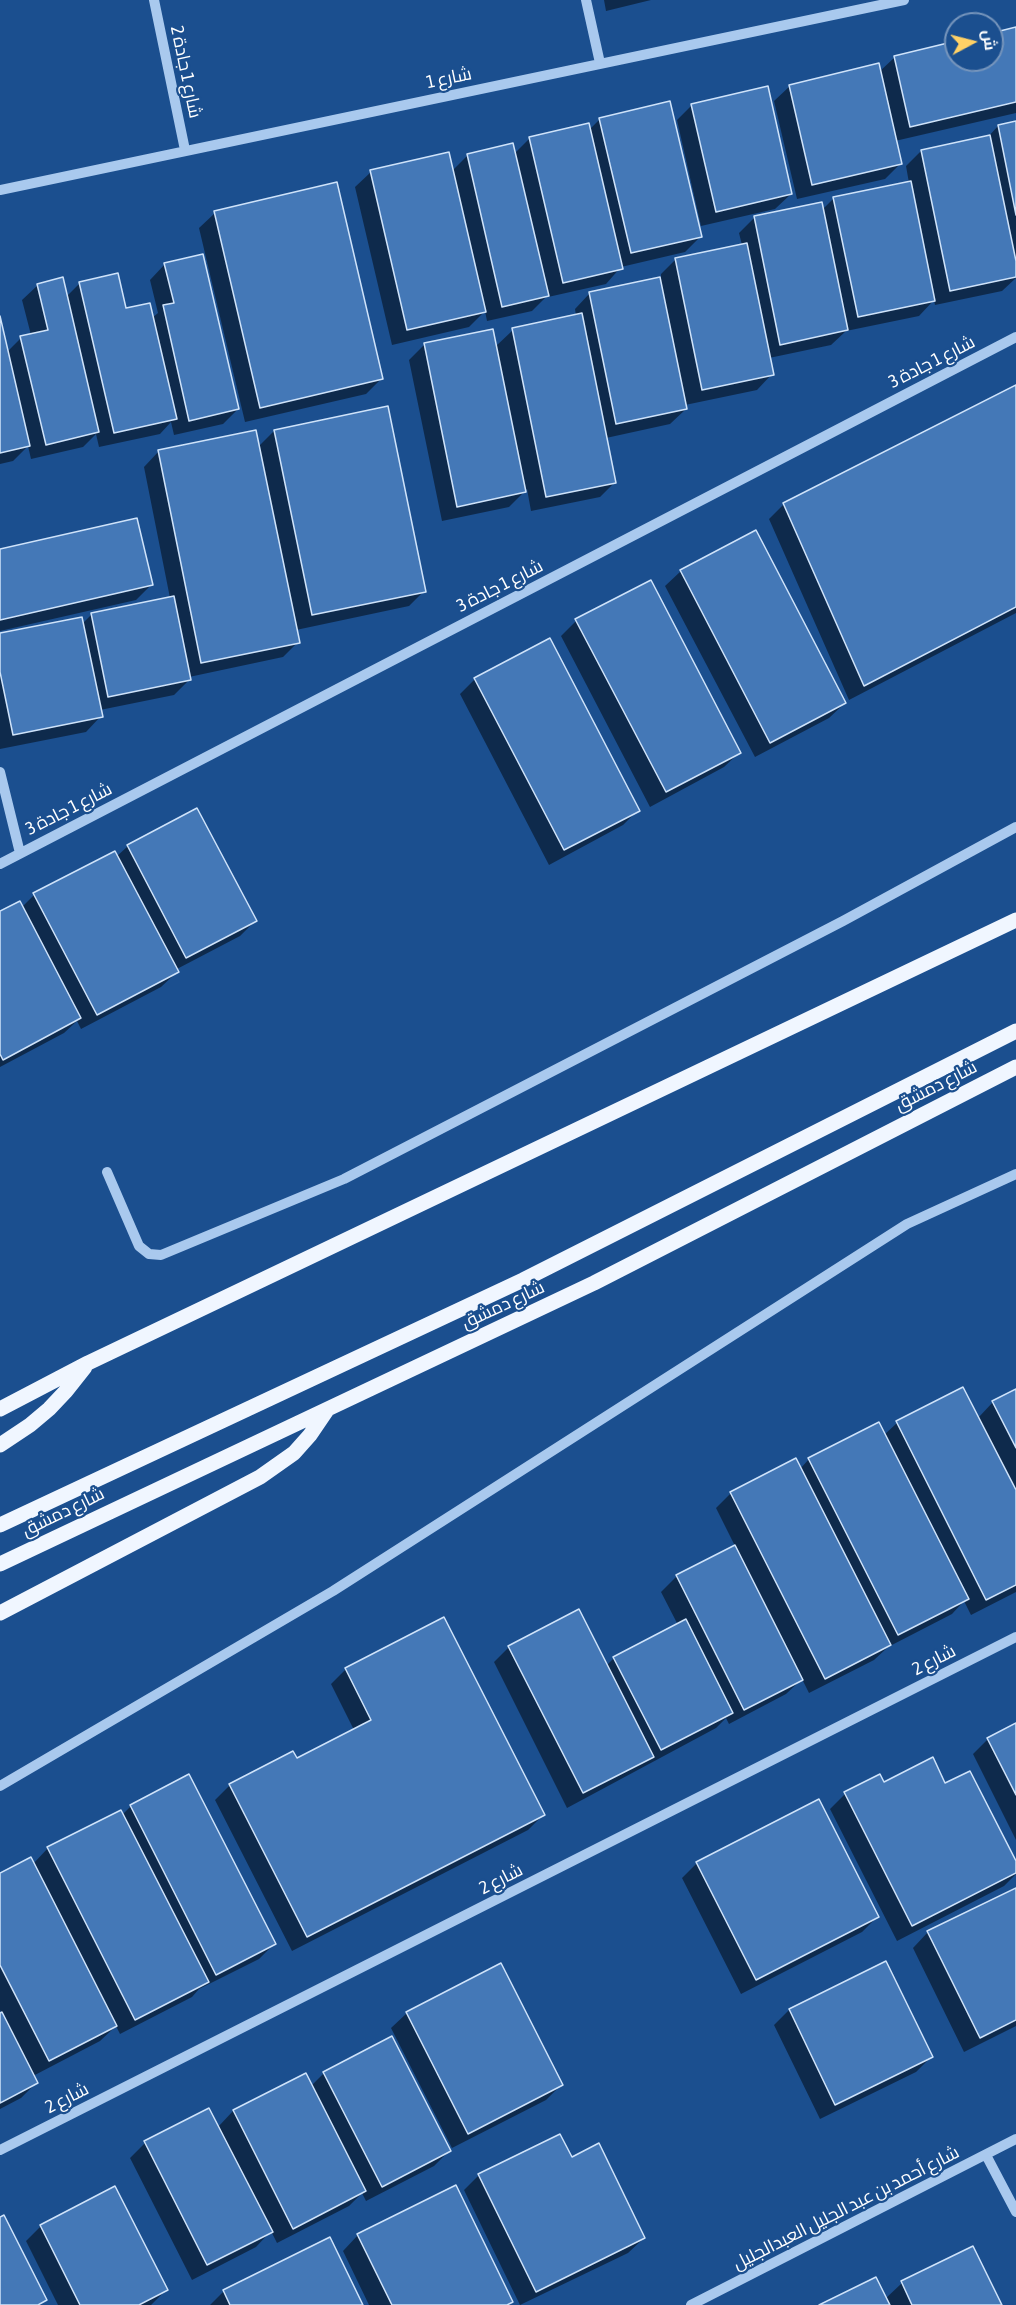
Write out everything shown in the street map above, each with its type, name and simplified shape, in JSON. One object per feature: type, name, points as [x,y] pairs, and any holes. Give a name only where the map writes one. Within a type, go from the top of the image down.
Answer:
[{"type":"main road","points":[[0,1408],[88,1363],[1016,920]]},
{"type":"main road","points":[[0,1525],[523,1280],[1016,1031]]},
{"type":"main road","name":"شارع دمشق","points":[[0,1564],[112,1509],[594,1283],[1016,1067]]},
{"type":"main road","points":[[0,1445],[49,1409],[88,1363]]},
{"type":"main road","points":[[0,1613],[260,1477],[294,1453],[310,1436],[327,1410]]},
{"type":"street","name":"شارع 1 جادة 2","points":[[154,0],[185,150]]},
{"type":"street","points":[[586,0],[600,63]]},
{"type":"street","name":"شارع 1","points":[[0,190],[904,0]]},
{"type":"street","name":"شارع 1 جادة 3","points":[[0,864],[1016,337]]},
{"type":"street","points":[[0,772],[20,853]]},
{"type":"street","points":[[107,1172],[139,1246],[149,1254],[161,1255],[344,1179],[843,921],[1016,827]]},
{"type":"street","points":[[0,1786],[333,1591],[907,1224],[1016,1174]]},
{"type":"street","name":"شارع 2","points":[[0,2150],[1016,1637]]},
{"type":"street","name":"شارع أحمد بن عبد الجليل العبدالجليل","points":[[691,2305],[1016,2139]]},
{"type":"street","points":[[986,2155],[1016,2212]]},
{"type":"building","points":[[1016,27],[1016,102],[910,127],[894,56],[944,44],[944,72],[1004,72],[1004,30]]},
{"type":"building","points":[[879,63],[902,164],[812,185],[789,85]]},
{"type":"building","points":[[768,86],[792,194],[716,212],[691,104]]},
{"type":"building","points":[[670,101],[702,237],[631,253],[599,118]]},
{"type":"building","points":[[1016,121],[1016,215],[998,125]]},
{"type":"building","points":[[589,123],[623,269],[563,283],[529,137]]},
{"type":"building","points":[[990,135],[1016,261],[1016,277],[950,291],[921,150]]},
{"type":"building","points":[[513,143],[549,296],[502,307],[467,154]]},
{"type":"building","points":[[449,152],[486,312],[407,330],[370,170]]},
{"type":"building","points":[[911,181],[935,301],[858,317],[833,197]]},
{"type":"building","points":[[337,182],[383,379],[260,408],[214,211]]},
{"type":"building","points":[[822,202],[848,330],[780,345],[754,216]]},
{"type":"building","points":[[747,243],[774,375],[702,390],[675,258]]},
{"type":"building","points":[[203,254],[239,409],[189,421],[163,305],[174,303],[164,263]]},
{"type":"building","points":[[118,273],[126,308],[150,303],[177,419],[114,433],[79,282]]},
{"type":"building","points":[[63,277],[99,432],[46,445],[20,336],[48,330],[37,284]]},
{"type":"building","points":[[660,277],[687,409],[616,424],[589,292]]},
{"type":"building","points":[[582,313],[616,483],[546,497],[512,328]]},
{"type":"building","points":[[0,316],[30,446],[0,453]]},
{"type":"building","points":[[493,329],[526,492],[457,507],[424,343]]},
{"type":"building","points":[[1016,385],[1016,607],[864,686],[783,503]]},
{"type":"building","points":[[388,406],[426,592],[312,615],[274,430]]},
{"type":"building","points":[[256,430],[300,643],[201,663],[158,450]]},
{"type":"building","points":[[137,518],[153,585],[0,620],[0,549]]},
{"type":"building","points":[[756,530],[846,703],[770,743],[680,570]]},
{"type":"building","points":[[651,580],[741,753],[666,792],[575,619]]},
{"type":"building","points":[[174,596],[191,680],[108,697],[91,613]]},
{"type":"building","points":[[82,617],[103,717],[13,735],[0,672],[0,633]]},
{"type":"building","points":[[550,638],[640,811],[564,850],[474,678]]},
{"type":"building","points":[[197,808],[257,921],[186,958],[127,845]]},
{"type":"building","points":[[115,851],[179,972],[97,1015],[33,893]]},
{"type":"building","points":[[20,901],[81,1018],[3,1060],[0,1054],[0,911]]},
{"type":"building","points":[[963,1387],[1016,1490],[1016,1585],[986,1600],[896,1421]]},
{"type":"building","points":[[1016,1389],[1016,1448],[992,1401]]},
{"type":"building","points":[[879,1422],[969,1599],[898,1635],[808,1458]]},
{"type":"building","points":[[796,1458],[891,1645],[825,1679],[730,1492]]},
{"type":"building","points":[[735,1545],[803,1680],[744,1710],[676,1575]]},
{"type":"building","points":[[579,1609],[654,1757],[583,1793],[508,1646]]},
{"type":"building","points":[[444,1617],[545,1815],[307,1937],[229,1784],[293,1751],[297,1758],[371,1720],[345,1668]]},
{"type":"building","points":[[686,1619],[733,1713],[661,1750],[613,1657]]},
{"type":"building","points":[[1016,1723],[1016,1795],[987,1738]]},
{"type":"building","points":[[933,1757],[945,1783],[970,1771],[1016,1861],[1016,1873],[912,1926],[844,1792],[880,1774],[884,1782]]},
{"type":"building","points":[[189,1774],[276,1944],[216,1975],[130,1805]]},
{"type":"building","points":[[819,1799],[879,1917],[756,1980],[696,1862]]},
{"type":"building","points":[[121,1810],[209,1982],[135,2020],[47,1847]]},
{"type":"building","points":[[31,1857],[117,2026],[49,2061],[0,1965],[0,1873]]},
{"type":"building","points":[[1016,1888],[1016,2020],[980,2038],[927,1931]]},
{"type":"building","points":[[886,1961],[933,2057],[835,2105],[789,2009]]},
{"type":"building","points":[[501,1963],[563,2085],[468,2134],[406,2012]]},
{"type":"building","points":[[2,2012],[38,2083],[0,2103],[0,2013]]},
{"type":"building","points":[[392,2036],[451,2151],[382,2187],[323,2072]]},
{"type":"building","points":[[306,2073],[366,2191],[293,2229],[233,2110]]},
{"type":"building","points":[[209,2108],[273,2232],[207,2265],[144,2141]]},
{"type":"building","points":[[560,2134],[572,2157],[599,2143],[645,2238],[536,2292],[478,2174]]},
{"type":"building","points":[[456,2185],[513,2302],[507,2305],[392,2305],[357,2234]]},
{"type":"building","points":[[115,2186],[168,2290],[139,2305],[80,2305],[40,2225]]},
{"type":"building","points":[[4,2215],[47,2300],[38,2305],[0,2305],[0,2217]]},
{"type":"building","points":[[330,2237],[363,2305],[230,2305],[223,2290]]},
{"type":"building","points":[[973,2246],[1002,2305],[912,2305],[901,2281]]},
{"type":"building","points":[[876,2277],[890,2305],[819,2305]]}]
